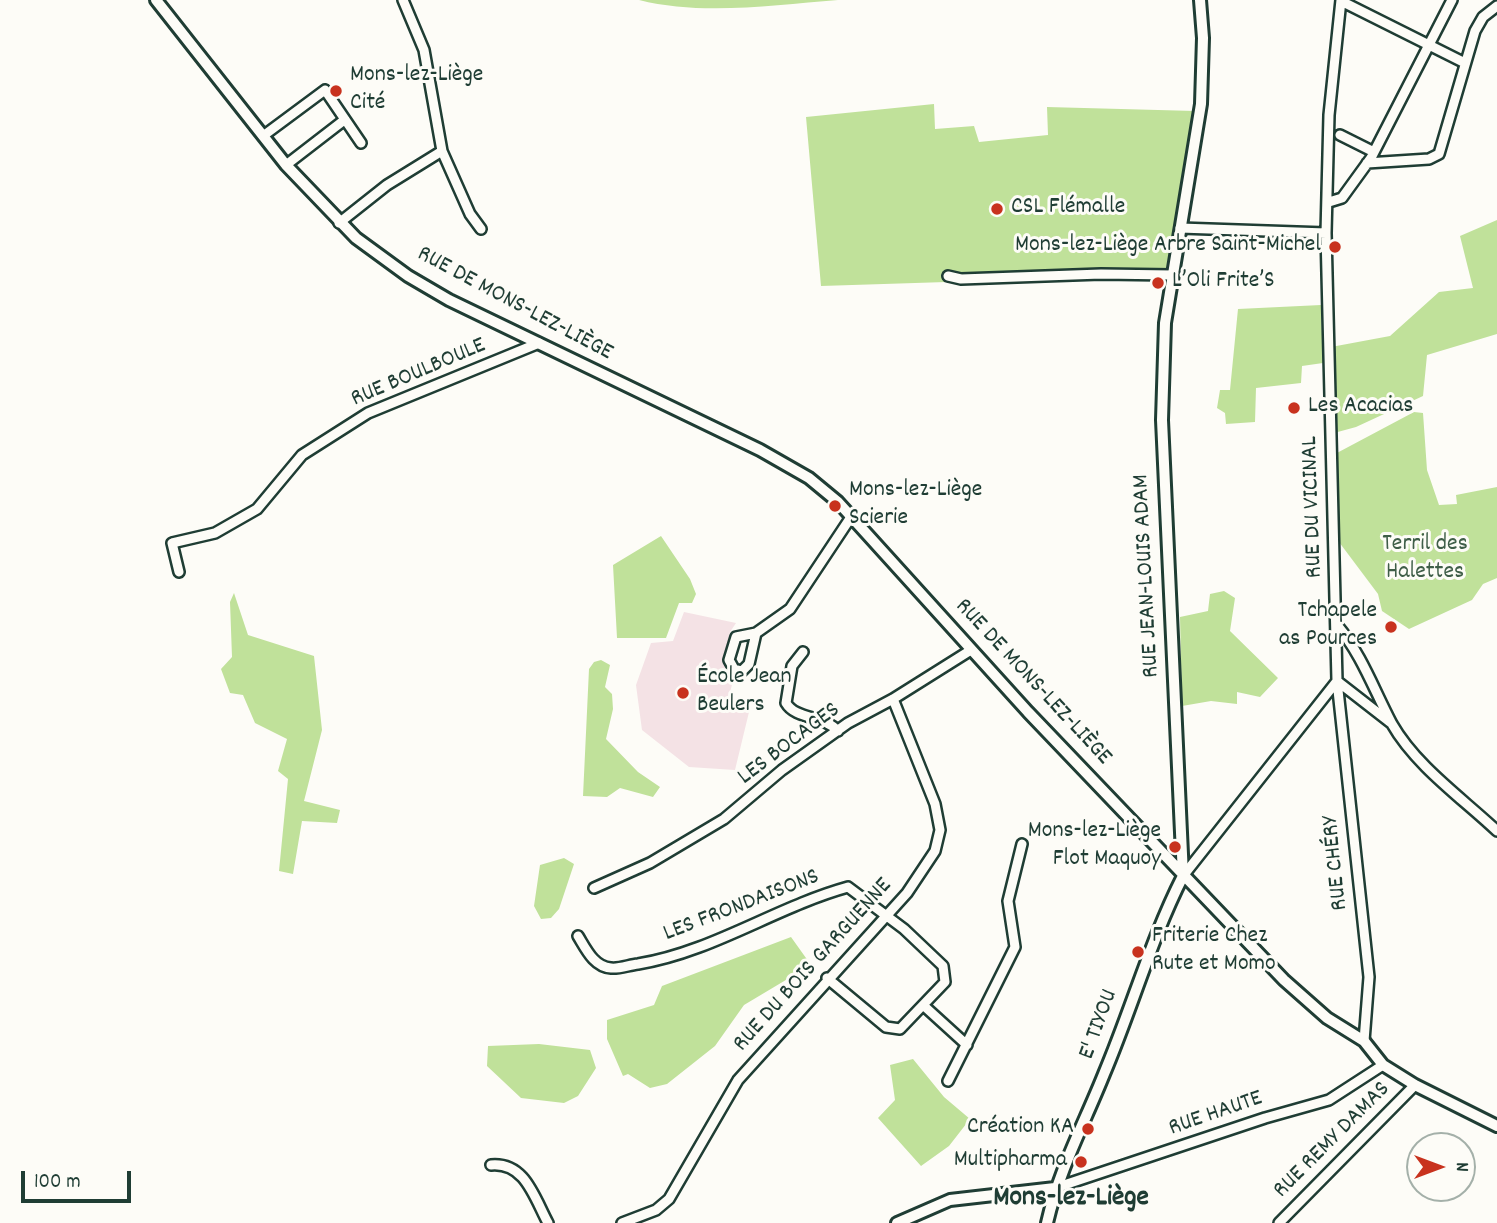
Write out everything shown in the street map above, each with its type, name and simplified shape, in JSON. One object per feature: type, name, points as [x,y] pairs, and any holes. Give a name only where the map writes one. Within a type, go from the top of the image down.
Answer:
[{"type":"street","name":"RUE DE MONS-LEZ-LIÈGE","points":[[156,0],[286,165],[339,223],[432,290],[769,456],[808,478],[851,517],[971,650],[1284,980],[1327,1017],[1364,1041],[1383,1065],[1415,1085],[1497,1126]]},
{"type":"street","points":[[402,0],[424,50],[442,151],[470,214],[481,229]]},
{"type":"street","name":"RUE JEAN-LOUIS ADAM","points":[[1183,876],[1162,420],[1165,323],[1201,104],[1203,38],[1200,0]]},
{"type":"street","points":[[1329,202],[1342,198],[1374,152],[1452,0]]},
{"type":"street","points":[[1341,1],[1465,63]]},
{"type":"street","name":"RUE DU VICINAL","points":[[1337,681],[1326,233],[1329,202],[1329,115],[1341,1]]},
{"type":"street","points":[[1367,163],[1429,159],[1439,154],[1480,21],[1497,6]]},
{"type":"street","points":[[263,136],[325,90],[330,93],[343,121],[361,143]]},
{"type":"street","points":[[286,165],[343,121]]},
{"type":"street","points":[[1340,135],[1374,152]]},
{"type":"street","points":[[339,223],[387,185],[442,151]]},
{"type":"street","points":[[1180,228],[1326,233]]},
{"type":"street","points":[[948,276],[961,279],[1101,274],[1173,275]]},
{"type":"street","name":"RUE BOULBOULE","points":[[179,572],[172,543],[215,533],[257,509],[302,455],[368,413],[539,343]]},
{"type":"street","points":[[756,633],[790,609],[851,517]]},
{"type":"street","points":[[1337,625],[1352,644],[1393,724],[1418,758],[1497,831]]},
{"type":"street","name":"LES BOCAGES","points":[[594,888],[650,863],[724,819],[782,770],[838,731],[971,650]]},
{"type":"street","points":[[803,652],[792,666],[787,705],[795,712],[825,721],[838,731]]},
{"type":"street","points":[[1183,876],[1337,681],[1393,724]]},
{"type":"street","name":"RUE CHÉRY","points":[[1337,681],[1368,976],[1364,1041]]},
{"type":"street","name":"RUE DU BOIS GARGUENNE","points":[[622,1223],[656,1210],[669,1199],[731,1090],[827,978],[907,893],[935,851],[940,830],[935,804],[893,699]]},
{"type":"street","points":[[948,1081],[1015,947],[1008,901],[1022,844]]},
{"type":"street","name":"E' TIYOU","points":[[1047,1223],[1055,1188],[1105,1073],[1154,938],[1183,876]]},
{"type":"street","name":"LES FRONDAISONS","points":[[578,936],[593,960],[610,968],[650,962],[698,948],[799,904],[848,887],[886,914],[943,966],[945,982],[900,1029],[886,1027],[827,978]]},
{"type":"street","points":[[923,1005],[967,1045]]},
{"type":"street","name":"RUE HAUTE","points":[[1055,1188],[1265,1118],[1329,1100],[1383,1065]]},
{"type":"street","name":"RUE REMY DAMAS","points":[[1279,1223],[1415,1085]]},
{"type":"street","points":[[491,1165],[507,1165],[518,1170],[548,1223]]},
{"type":"street","points":[[897,1223],[950,1200],[1055,1188]]},
{"type":"shaded area","name":"École Jean Beulers","points":[[684,612],[736,623],[730,632],[726,657],[726,668],[734,677],[728,700],[749,712],[735,770],[689,767],[642,730],[636,685],[651,643],[673,641]]},
{"type":"green space","points":[[639,0],[838,0],[713,8],[663,5]]},
{"type":"green space","name":"CSL Flémalle","points":[[934,104],[935,129],[974,126],[979,142],[1048,135],[1047,107],[1195,111],[1168,278],[1122,280],[1103,277],[821,286],[806,117]]},
{"type":"green space","points":[[1497,220],[1497,334],[1427,355],[1423,396],[1356,427],[1334,433],[1331,347],[1390,336],[1439,292],[1473,288],[1460,236]]},
{"type":"green space","points":[[1321,305],[1323,363],[1302,366],[1301,383],[1256,388],[1255,422],[1226,424],[1225,413],[1217,408],[1220,390],[1230,390],[1238,309]]},
{"type":"green space","name":"Terril des Halettes","points":[[1414,412],[1423,413],[1427,470],[1439,505],[1457,504],[1456,495],[1497,487],[1497,578],[1483,584],[1472,600],[1409,629],[1382,611],[1378,594],[1339,542],[1335,454]]},
{"type":"green space","points":[[661,536],[690,579],[696,594],[692,603],[679,603],[666,638],[617,638],[613,565]]},
{"type":"green space","points":[[1224,591],[1235,598],[1230,631],[1278,678],[1260,697],[1237,692],[1237,704],[1211,701],[1182,706],[1180,617],[1208,611],[1210,594]]},
{"type":"green space","points":[[234,593],[248,635],[314,656],[322,730],[304,801],[340,810],[337,823],[302,821],[293,874],[279,871],[288,779],[278,771],[287,739],[255,723],[243,695],[230,693],[221,669],[232,657],[230,602]]},
{"type":"green space","points":[[601,660],[610,665],[605,687],[612,694],[613,709],[606,739],[638,772],[660,787],[653,797],[620,788],[607,797],[583,796],[589,669],[594,662]]},
{"type":"green space","points":[[564,858],[574,864],[559,909],[551,918],[541,919],[534,906],[540,865]]},
{"type":"green space","points":[[791,937],[811,965],[744,1005],[715,1046],[667,1084],[650,1088],[628,1074],[623,1076],[607,1039],[607,1020],[654,1005],[662,986]]},
{"type":"green space","points":[[539,1044],[590,1050],[596,1068],[578,1096],[564,1103],[521,1098],[487,1066],[488,1046]]},
{"type":"green space","points":[[913,1059],[944,1097],[970,1119],[949,1146],[921,1166],[878,1118],[895,1100],[890,1065]]},
{"type":"place","name":"Mons-lez-Liège Cité","points":[[336,91]]},
{"type":"place","name":"CSL Flémalle","points":[[997,209]]},
{"type":"place","name":"Mons-lez-Liège Arbre Saint-Michel","points":[[1335,247]]},
{"type":"place","name":"L’Oli Frite’S","points":[[1158,283]]},
{"type":"place","name":"Les Acacias","points":[[1294,408]]},
{"type":"place","name":"Mons-lez-Liège Scierie","points":[[835,506]]},
{"type":"place","name":"Tchapele as Pources","points":[[1391,627]]},
{"type":"place","name":"École Jean Beulers","points":[[683,693]]},
{"type":"place","name":"Mons-lez-Liège Flot Maquoy","points":[[1175,847]]},
{"type":"place","name":"Friterie Chez Rute et Momo","points":[[1138,952]]},
{"type":"place","name":"Création KA","points":[[1088,1129]]},
{"type":"place","name":"Multipharma","points":[[1081,1162]]},
{"type":"district","name":"Mons-lez-Liège","points":[[1071,1200]]}]
